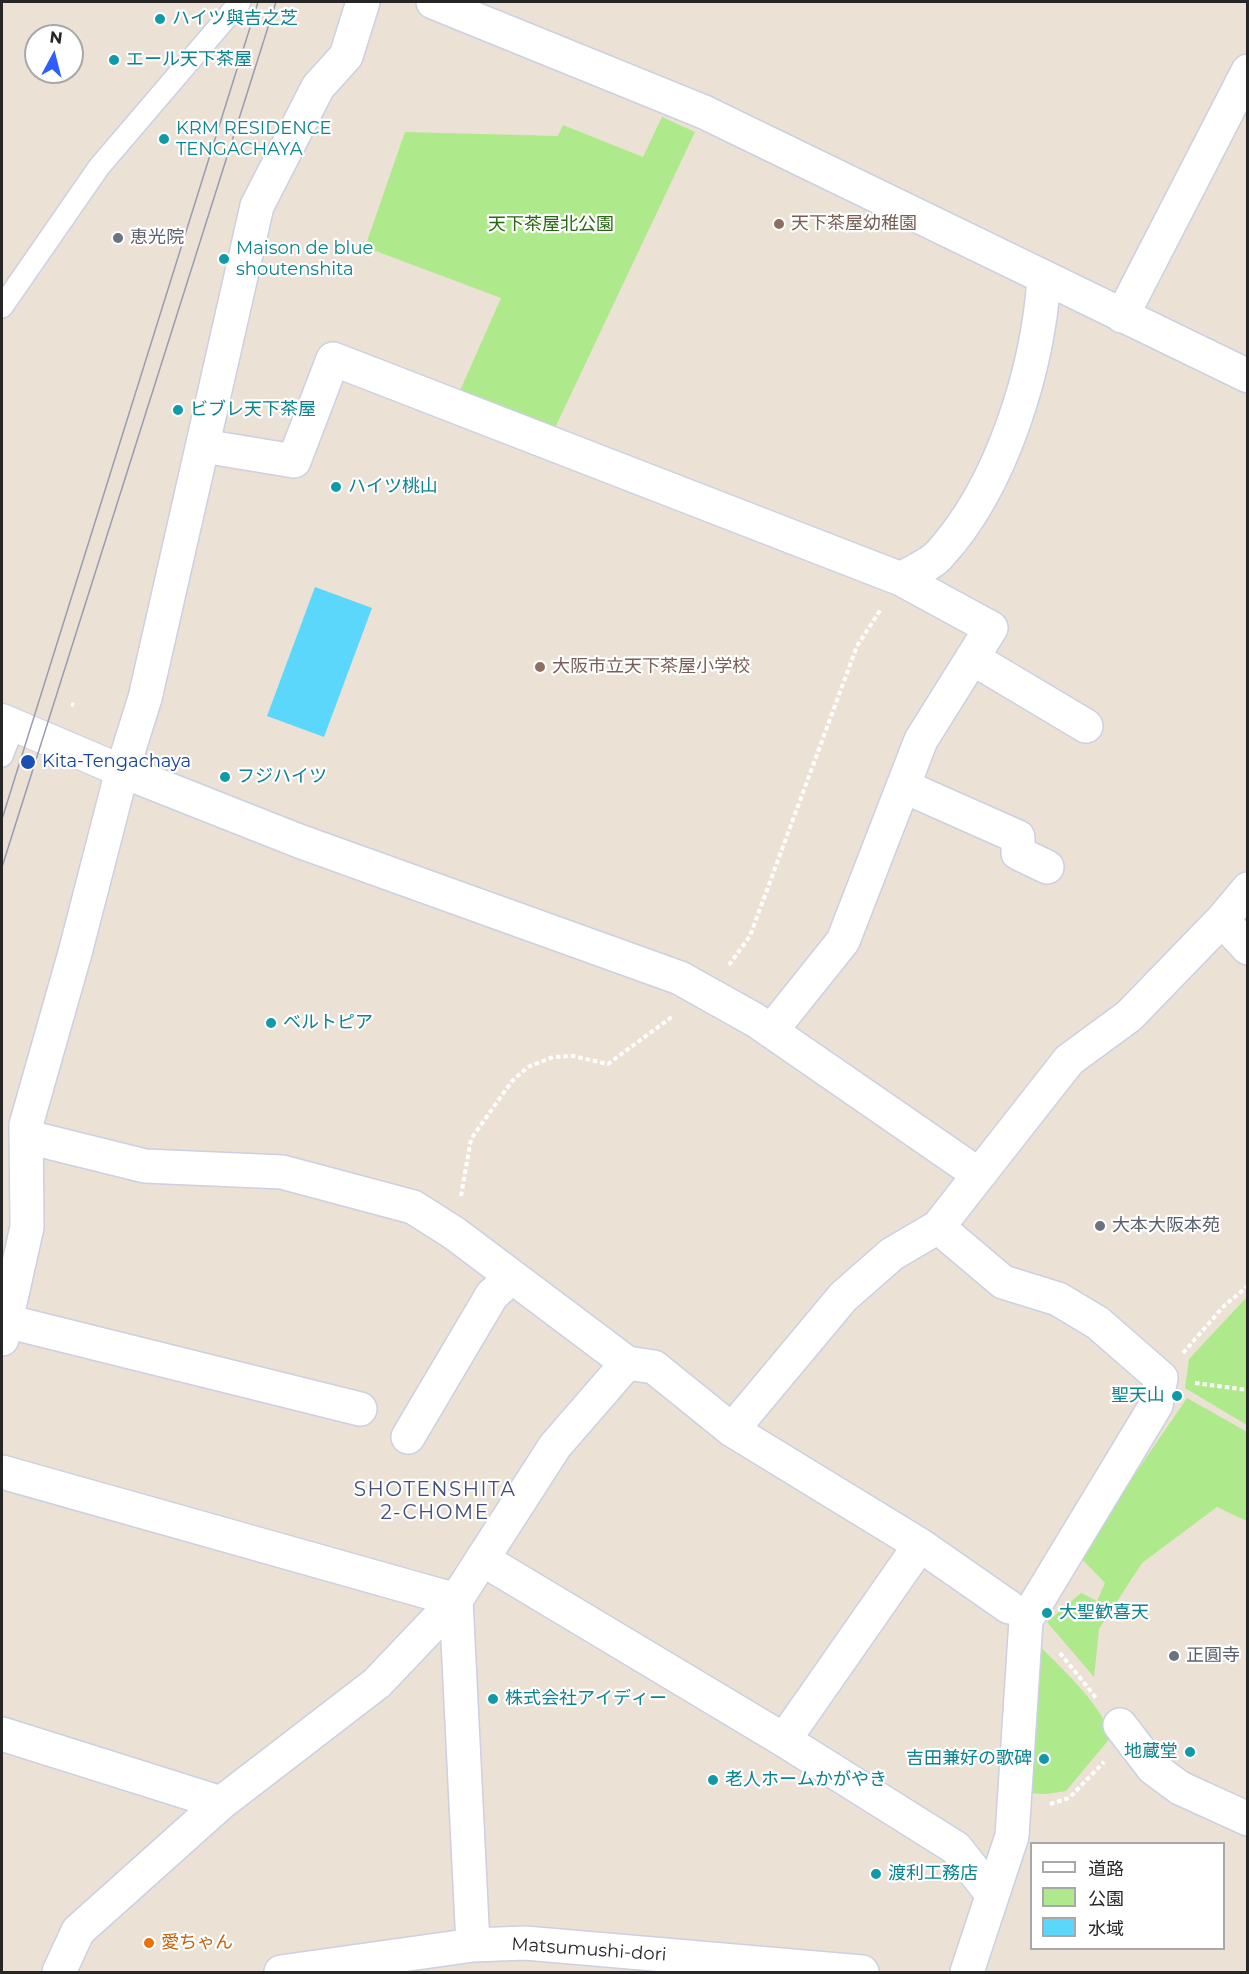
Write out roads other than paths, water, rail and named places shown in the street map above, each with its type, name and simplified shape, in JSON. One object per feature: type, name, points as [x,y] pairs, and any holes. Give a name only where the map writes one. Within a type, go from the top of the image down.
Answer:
[{"type":"street","points":[[360,1408],[4,1330],[27,1227],[14,1180],[28,1137],[26,1125],[75,953],[122,771],[145,698],[257,206],[318,87],[346,56],[363,2]]},
{"type":"street","points":[[433,2],[704,112],[1248,376]]},
{"type":"street","points":[[1122,316],[1248,72]]},
{"type":"street","points":[[901,579],[939,556],[973,509],[1014,427],[1042,311],[1044,278]]},
{"type":"street","points":[[203,446],[294,461],[333,360],[901,579],[991,628],[921,740],[843,941],[771,1031]]},
{"type":"street","points":[[972,658],[1086,726]]},
{"type":"street","points":[[8,722],[122,771],[299,841],[680,978],[771,1031],[978,1174]]},
{"type":"street","points":[[903,786],[1018,837],[1018,853],[1047,867]]},
{"type":"street","points":[[732,1430],[843,1297],[892,1254],[938,1227],[1069,1060],[1130,1016],[1222,920],[1248,889]]},
{"type":"street","points":[[1222,920],[1248,948]]},
{"type":"street","points":[[28,1137],[145,1166],[282,1172],[413,1207],[454,1233],[627,1363],[654,1367],[732,1430],[920,1545],[1017,1614]]},
{"type":"street","points":[[938,1227],[1003,1282],[1058,1299],[1098,1323],[1175,1380],[1017,1614],[1012,1836],[967,1972]]},
{"type":"street","points":[[408,1437],[492,1295],[512,1277]]},
{"type":"street","points":[[59,1972],[78,1930],[221,1803],[377,1683],[456,1600],[555,1446],[627,1363]]},
{"type":"street","points":[[2,1472],[456,1600]]},
{"type":"street","points":[[784,1740],[920,1545]]},
{"type":"street","points":[[482,1559],[784,1740],[956,1848],[992,1894]]},
{"type":"street","points":[[456,1600],[472,1945]]},
{"type":"street","points":[[1124,1731],[1153,1768],[1180,1788],[1248,1819]]},
{"type":"street","points":[[2,1734],[221,1803]]},
{"type":"street","name":"Matsumushi-dori","points":[[281,1972],[472,1945],[525,1943],[862,1972]]},
{"type":"lane","points":[[2,307],[99,167],[240,2]]},
{"type":"lane","points":[[2,756],[8,722]]},
{"type":"water","points":[[315,587],[372,608],[324,737],[267,716]]},
{"type":"tram line","points":[[2,819],[258,2]]},
{"type":"tram line","points":[[2,867],[276,2]]},
{"type":"place","name":"ハイツ與吉之芝","points":[[160,19]]},
{"type":"place","name":"エール天下茶屋","points":[[114,60]]},
{"type":"place","name":"KRM RESIDENCE TENGACHAYA","points":[[164,139]]},
{"type":"place","name":"天下茶屋幼稚園","points":[[779,224]]},
{"type":"place","name":"恵光院","points":[[118,238]]},
{"type":"place","name":"Maison de blue shoutenshita","points":[[224,259]]},
{"type":"place","name":"ビブレ天下茶屋","points":[[178,410]]},
{"type":"place","name":"ハイツ桃山","points":[[336,487]]},
{"type":"place","name":"大阪市立天下茶屋小学校","points":[[540,667]]},
{"type":"place","name":"Kita-Tengachaya","points":[[28,762]]},
{"type":"place","name":"フジハイツ","points":[[225,777]]},
{"type":"place","name":"ベルトピア","points":[[271,1023]]},
{"type":"place","name":"大本大阪本苑","points":[[1100,1226]]},
{"type":"place","name":"聖天山","points":[[1177,1396]]},
{"type":"place","name":"大聖歓喜天","points":[[1047,1613]]},
{"type":"place","name":"正圓寺","points":[[1174,1656]]},
{"type":"place","name":"株式会社アイディー","points":[[493,1699]]},
{"type":"place","name":"地蔵堂","points":[[1190,1752]]},
{"type":"place","name":"吉田兼好の歌碑","points":[[1044,1759]]},
{"type":"place","name":"老人ホームかがやき","points":[[713,1780]]},
{"type":"place","name":"渡利工務店","points":[[876,1874]]},
{"type":"place","name":"愛ちゃん","points":[[149,1943]]},
{"type":"district","name":"SHOTENSHITA 2-CHOME","points":[[435,1502]]},
{"type":"park label","name":"天下茶屋北公園","points":[[551,225]]}]
